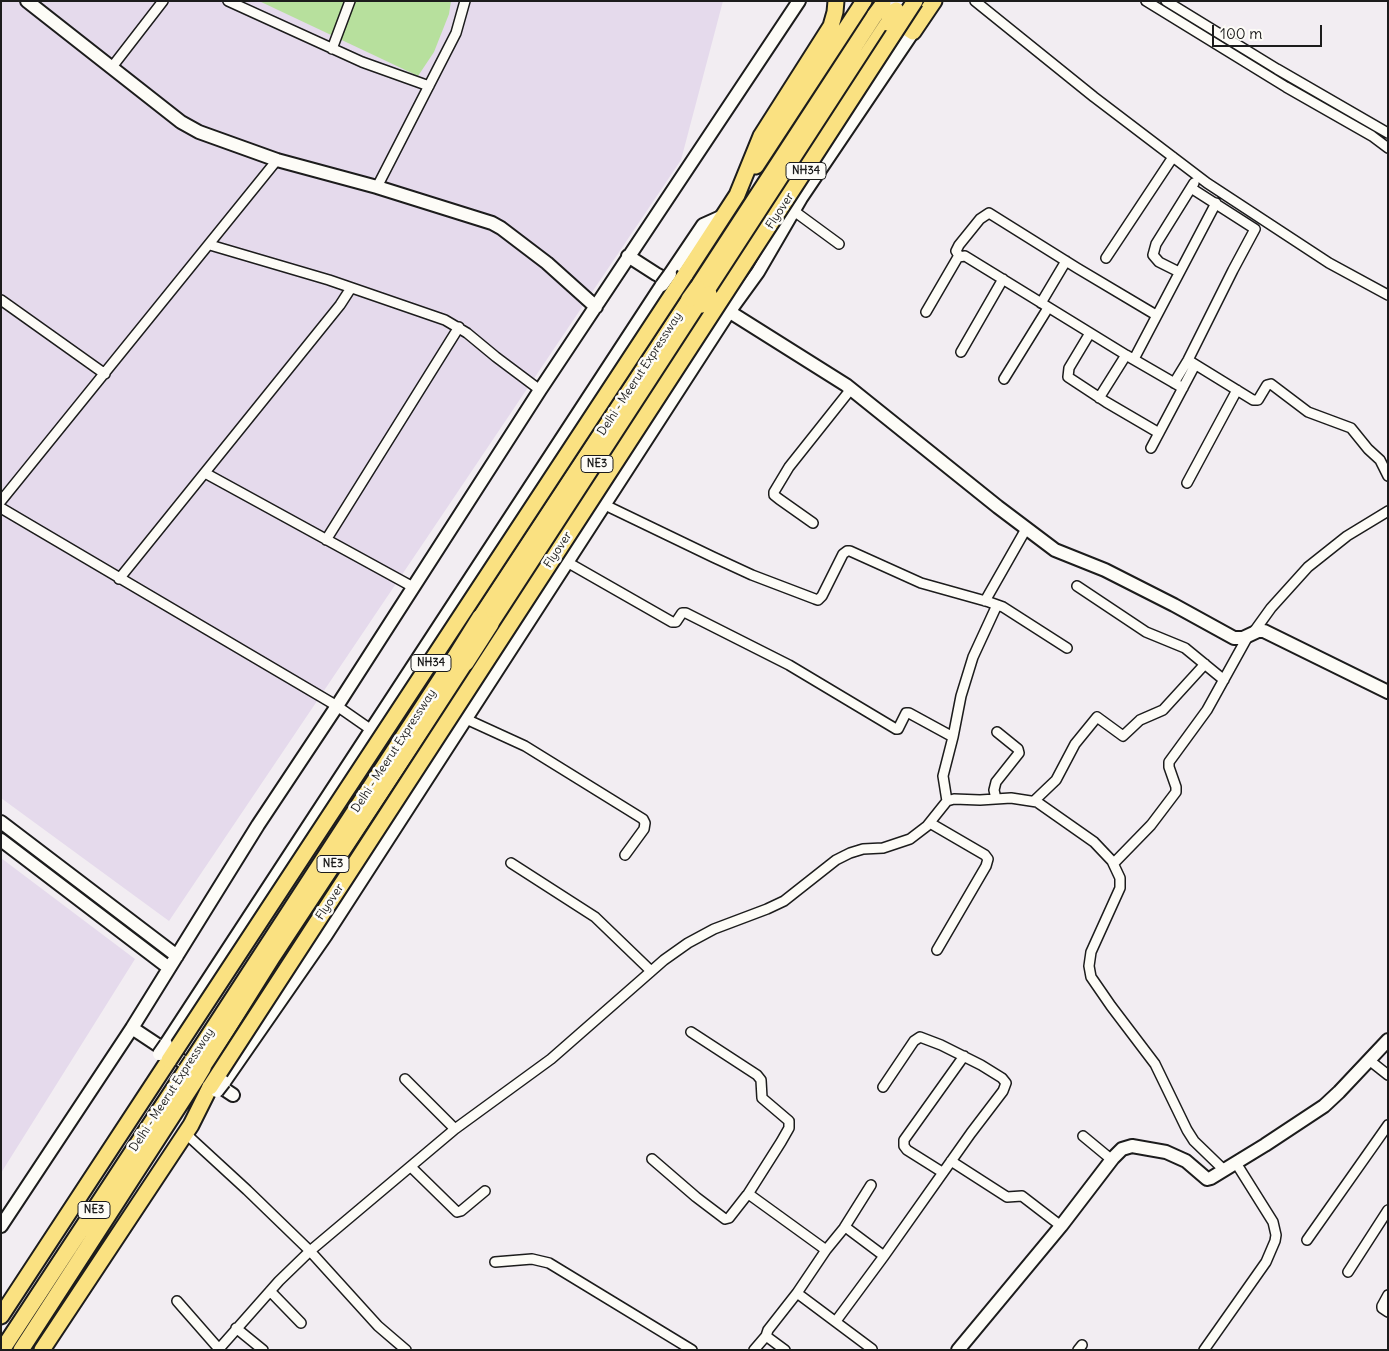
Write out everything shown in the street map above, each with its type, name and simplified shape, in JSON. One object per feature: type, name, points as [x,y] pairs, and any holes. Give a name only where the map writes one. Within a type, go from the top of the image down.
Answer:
[{"type":"highway","name":"NH34","points":[[737,194],[761,136],[831,26],[836,1]]},
{"type":"highway","name":"NH34","points":[[1,1316],[152,1086],[165,1053],[685,275],[865,1]]},
{"type":"highway","points":[[865,1],[913,32],[934,1]]},
{"type":"highway","name":"Flyover","points":[[213,1090],[916,1]]},
{"type":"highway","name":"Delhi - Meerut Expressway","points":[[21,1350],[194,1069],[261,953],[460,660],[888,9]]},
{"type":"highway","name":"Delhi - Meerut Expressway","points":[[2,1350],[194,1069]]},
{"type":"highway","name":"NH34","points":[[42,1350],[213,1090]]},
{"type":"street","points":[[27,1],[181,122],[199,132],[277,160],[377,187],[492,223],[547,263],[596,307]]},
{"type":"street","points":[[112,67],[163,1]]},
{"type":"street","points":[[228,1],[362,62],[429,86]]},
{"type":"street","points":[[332,49],[350,1]]},
{"type":"street","points":[[377,187],[456,33],[465,1]]},
{"type":"street","points":[[1,1226],[132,1028],[258,825],[337,706],[540,390],[799,1]]},
{"type":"street","points":[[975,1],[1094,97],[1198,176],[1329,263],[1388,295]]},
{"type":"street","points":[[1146,1],[1388,148]]},
{"type":"street","points":[[1166,1],[1277,69],[1388,132],[1379,142]]},
{"type":"street","points":[[213,1090],[326,935],[729,312],[758,272],[794,210],[913,32]]},
{"type":"street","points":[[1106,258],[1172,157]]},
{"type":"street","points":[[1,501],[277,160]]},
{"type":"street","points":[[1179,272],[1159,262],[1153,255],[1156,244],[1198,176]]},
{"type":"street","points":[[1151,448],[1183,388],[1191,362],[1233,270],[1255,229],[1191,188]]},
{"type":"street","points":[[1099,398],[1130,357],[1156,315],[1216,203]]},
{"type":"street","points":[[794,210],[839,244]]},
{"type":"street","points":[[959,256],[956,251],[958,245],[984,215],[989,213],[1156,315]]},
{"type":"street","points":[[165,1053],[370,729],[662,285],[703,225],[723,216]]},
{"type":"street","points":[[210,245],[298,270],[433,315],[459,327],[540,390]]},
{"type":"street","points":[[628,256],[656,274],[729,312],[851,388],[1026,530],[1055,550],[1112,574],[1234,638],[1243,638],[1250,634],[1264,631],[1388,692]]},
{"type":"street","points":[[959,256],[965,256],[1183,388]]},
{"type":"street","points":[[926,312],[959,256]]},
{"type":"street","points":[[1004,380],[1045,305],[1066,261]]},
{"type":"street","points":[[961,352],[1003,279]]},
{"type":"street","points":[[119,578],[340,305],[350,288]]},
{"type":"street","points":[[1,300],[105,374]]},
{"type":"street","points":[[326,540],[459,327]]},
{"type":"street","points":[[1090,333],[1067,373],[1068,377],[1099,398],[1159,433]]},
{"type":"street","points":[[1174,383],[1191,362]]},
{"type":"street","points":[[1191,362],[1256,400],[1267,385],[1272,384],[1308,412],[1349,427],[1354,430],[1368,449],[1380,460],[1388,476]]},
{"type":"street","points":[[813,523],[779,499],[774,495],[774,492],[801,451],[851,388]]},
{"type":"street","points":[[1187,483],[1236,390]]},
{"type":"street","points":[[205,473],[413,587]]},
{"type":"street","points":[[605,505],[720,561],[818,600],[822,596],[842,554],[846,551],[921,583],[997,605],[1020,617],[1067,648]]},
{"type":"street","points":[[1,508],[337,706],[370,729]]},
{"type":"street","points":[[1114,863],[1151,825],[1176,792],[1169,762],[1207,710],[1250,634],[1308,567],[1347,536],[1388,511]]},
{"type":"street","points":[[985,600],[1026,530]]},
{"type":"street","points":[[567,562],[672,622],[676,622],[682,614],[686,614],[789,665],[896,729],[898,729],[906,713],[909,712],[953,737]]},
{"type":"street","points":[[1077,586],[1146,632],[1184,648],[1224,680]]},
{"type":"street","points":[[947,801],[943,776],[961,696],[973,657],[997,605]]},
{"type":"street","points":[[448,611],[510,652]]},
{"type":"street","points":[[436,630],[498,670]]},
{"type":"street","points":[[1034,801],[1056,780],[1072,750],[1097,717],[1123,736],[1140,720],[1163,710],[1205,664]]},
{"type":"street","points":[[466,719],[525,746],[643,819],[645,823],[644,829],[625,854]]},
{"type":"street","points":[[996,799],[994,790],[996,782],[1019,753],[1018,749],[997,732]]},
{"type":"street","points":[[177,1301],[218,1349],[270,1291],[310,1251],[455,1129],[551,1059],[664,960],[688,943],[714,929],[784,901],[843,856],[863,849],[883,848],[919,834],[947,801],[954,799],[1011,798],[1034,801],[1064,819],[1094,842],[1114,863],[1120,878],[1120,888],[1091,952],[1089,966],[1091,977],[1155,1064],[1192,1138],[1224,1170]]},
{"type":"street","points":[[1,822],[177,956]]},
{"type":"street","points":[[930,823],[985,855],[988,859],[986,866],[937,950]]},
{"type":"street","points":[[1,840],[169,968]]},
{"type":"street","points":[[511,862],[595,917],[651,971]]},
{"type":"street","points":[[132,1028],[233,1095]]},
{"type":"street","points":[[652,1159],[725,1219],[729,1218],[748,1194],[789,1128],[789,1121],[762,1098],[760,1078],[691,1032]]},
{"type":"street","points":[[836,1321],[942,1172],[1003,1092],[1006,1083],[1002,1078],[964,1056],[920,1037],[916,1039],[894,1068],[883,1087]]},
{"type":"street","points":[[958,1350],[1122,1149],[1132,1146],[1149,1148],[1176,1156],[1207,1178],[1224,1170],[1324,1106],[1388,1040]]},
{"type":"street","points":[[942,1172],[907,1150],[904,1146],[904,1140],[964,1056]]},
{"type":"street","points":[[1369,1060],[1388,1075]]},
{"type":"street","points":[[405,1079],[455,1129]]},
{"type":"street","points":[[1307,1240],[1388,1125]]},
{"type":"street","points":[[185,1133],[310,1251],[378,1326],[406,1350]]},
{"type":"street","points":[[1083,1136],[1112,1160]]},
{"type":"street","points":[[951,1161],[1006,1197],[1022,1196],[1061,1226]]},
{"type":"street","points":[[1204,1350],[1266,1262],[1275,1241],[1276,1235],[1273,1222],[1236,1162]]},
{"type":"street","points":[[411,1167],[457,1212],[461,1211],[485,1192]]},
{"type":"street","points":[[754,1350],[844,1228],[871,1185]]},
{"type":"street","points":[[748,1194],[826,1250]]},
{"type":"street","points":[[1348,1272],[1388,1210]]},
{"type":"street","points":[[844,1228],[884,1256]]},
{"type":"street","points":[[496,1262],[525,1258],[538,1259],[549,1263],[692,1350]]},
{"type":"street","points":[[270,1291],[302,1323]]},
{"type":"street","points":[[797,1293],[872,1349]]},
{"type":"street","points":[[1388,1295],[1382,1308],[1388,1312]]},
{"type":"street","points":[[236,1328],[263,1350]]},
{"type":"street","points":[[766,1336],[784,1350]]},
{"type":"shaded area","points":[[1,1],[723,1],[681,160],[169,921],[1,798]]},
{"type":"shaded area","points":[[1,858],[135,959],[1,1173]]},
{"type":"green space","points":[[259,1],[451,1],[449,14],[434,52],[418,76]]}]
